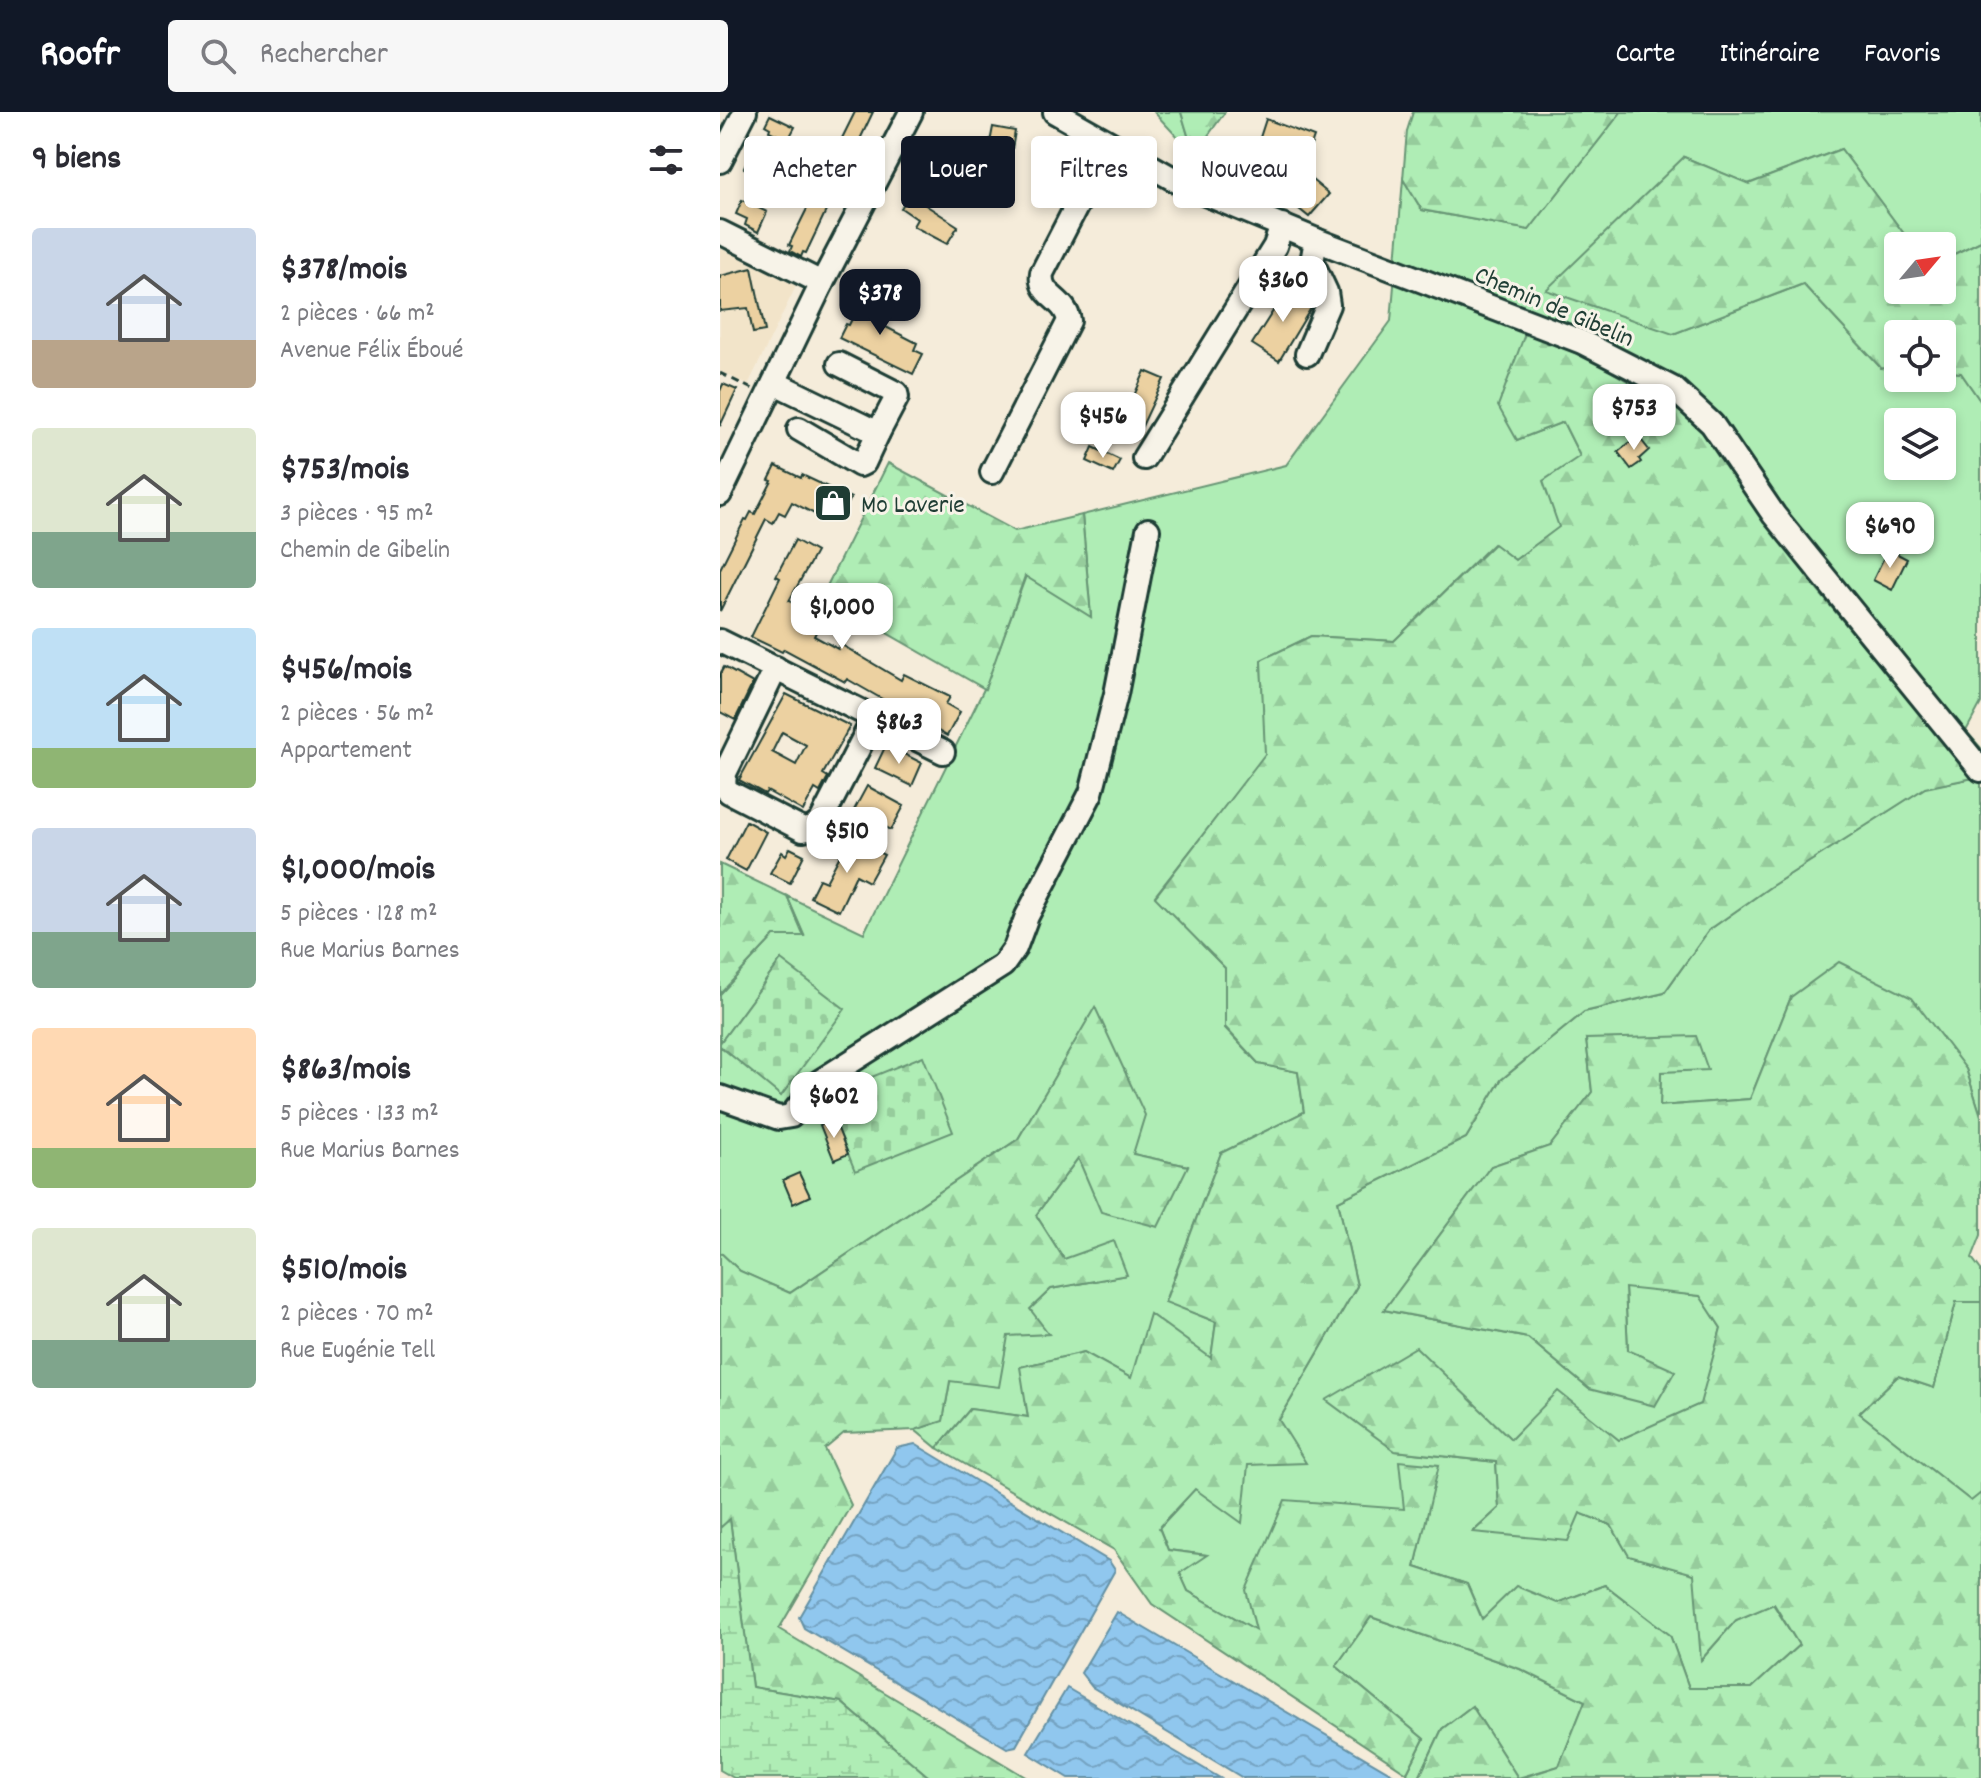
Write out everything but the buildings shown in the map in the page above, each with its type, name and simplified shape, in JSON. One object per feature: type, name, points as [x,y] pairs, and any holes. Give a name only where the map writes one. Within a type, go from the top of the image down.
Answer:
[{"type":"street","points":[[720,161],[745,112]]},
{"type":"street","points":[[720,494],[822,283],[911,112]]},
{"type":"street","name":"Chemin de Gibelin","points":[[1055,112],[1097,136]]},
{"type":"street","name":"Chemin de Gibelin","points":[[1157,170],[1184,185],[1316,240],[1582,342],[1674,389],[1712,424],[1774,515],[1981,770]]},
{"type":"street","points":[[992,472],[1069,321],[1063,305],[1045,292],[1040,283],[1042,273],[1076,208]]},
{"type":"street","points":[[1144,458],[1275,246],[1282,225]]},
{"type":"street","points":[[720,232],[822,283]]},
{"type":"street","points":[[1307,354],[1328,305],[1326,292],[1312,262],[1316,240]]},
{"type":"street","points":[[799,429],[860,465],[864,463],[897,397],[896,393],[839,364]]},
{"type":"street","points":[[772,390],[878,433]]},
{"type":"street","points":[[720,1097],[779,1118],[791,1116],[819,1082],[1003,965],[1015,948],[1027,916],[1091,793],[1116,694],[1148,530]]},
{"type":"street","points":[[720,641],[943,752]]},
{"type":"street","points":[[776,668],[725,773],[724,786],[729,792],[803,830],[813,828],[821,821],[874,718]]},
{"type":"path","points":[[720,373],[772,390]]},
{"type":"shaded area","points":[[720,248],[796,286],[748,385],[720,371]]},
{"type":"green space","points":[[1154,112],[1181,112],[1188,136],[1176,136]]},
{"type":"green space","points":[[1181,112],[1225,112],[1208,136],[1188,136]]},
{"type":"green space","points":[[1413,112],[1621,112],[1529,230],[1422,210],[1403,179],[1407,131]]},
{"type":"green space","points":[[1621,112],[1981,112],[1981,241],[1956,253],[1956,232],[1903,232],[1841,149],[1748,184],[1684,157],[1673,334],[1803,284],[1884,368],[1884,392],[1956,392],[1956,372],[1961,373],[1981,402],[1981,703],[1966,731],[1981,748],[1981,1116],[1966,1069],[1791,997],[1750,1099],[1660,1106],[1661,1072],[1586,1039],[1592,1092],[1550,1146],[1491,1166],[1384,1310],[1528,1338],[1589,1389],[1628,1350],[1625,1287],[1701,1296],[1721,1328],[1701,1404],[1618,1441],[1511,1439],[1395,1451],[1496,1462],[1499,1508],[1474,1531],[1580,1513],[1611,1525],[1629,1556],[1695,1574],[1702,1659],[1736,1620],[1773,1604],[1799,1645],[1752,1688],[1689,1688],[1670,1635],[1605,1585],[1557,1603],[1483,1620],[1467,1584],[1415,1567],[1438,1465],[1404,1509],[1256,1630],[1188,1591],[1179,1573],[1206,1555],[1168,1550],[1159,1527],[1195,1489],[1248,1465],[1279,1420],[1357,1286],[1338,1201],[1466,1138],[1501,1080],[1584,1012],[1664,993],[1709,930],[1770,887],[1926,787],[1973,778],[1813,585],[1694,420],[1593,361],[1526,331],[1517,440],[1563,422],[1580,456],[1560,527],[1515,560],[1493,544],[1394,641],[1311,636],[1261,660],[1266,754],[1155,896],[1225,968],[1225,1028],[1259,1064],[1298,1072],[1304,1112],[1221,1153],[1165,1301],[1216,1322],[1211,1359],[1131,1378],[1084,1352],[1021,1367],[1028,1417],[970,1409],[937,1448],[915,1430],[943,1420],[950,1381],[1008,1336],[1051,1289],[1126,1275],[1064,1259],[1036,1215],[1079,1157],[1188,1166],[1133,1154],[1095,1008],[1018,1139],[790,1293],[740,1271],[720,1252],[720,1046],[781,1095],[781,960],[720,1043],[720,994],[774,936],[804,935],[787,896],[864,933],[984,689],[1026,576],[1091,616],[1082,515],[1286,465],[1391,321],[1403,179],[1422,210],[1529,230]]},
{"type":"green space","points":[[1841,149],[1903,232],[1884,232],[1884,304],[1956,304],[1956,253],[1981,241],[1981,402],[1961,373],[1956,372],[1956,320],[1884,320],[1884,368],[1881,368],[1803,284],[1673,334],[1546,290],[1684,157],[1749,184]]},
{"type":"green space","points":[[1526,331],[1593,361],[1694,420],[1813,585],[1973,778],[1925,788],[1770,887],[1709,930],[1664,993],[1584,1012],[1501,1080],[1466,1138],[1338,1201],[1357,1286],[1279,1420],[1306,1463],[1248,1465],[1242,1523],[1195,1489],[1159,1528],[1168,1550],[1207,1555],[1180,1573],[1188,1591],[1256,1630],[1246,1590],[1285,1500],[1404,1509],[1399,1461],[1439,1465],[1415,1567],[1467,1584],[1482,1619],[1516,1586],[1557,1603],[1605,1585],[1670,1635],[1689,1688],[1752,1688],[1799,1645],[1774,1604],[1736,1620],[1701,1660],[1694,1574],[1629,1556],[1611,1525],[1580,1513],[1568,1541],[1473,1532],[1499,1508],[1496,1462],[1395,1451],[1326,1400],[1416,1347],[1511,1439],[1558,1391],[1619,1440],[1700,1404],[1721,1328],[1700,1296],[1625,1288],[1628,1350],[1675,1371],[1655,1406],[1589,1389],[1528,1338],[1384,1310],[1491,1166],[1550,1146],[1592,1092],[1586,1039],[1696,1036],[1708,1070],[1661,1072],[1660,1106],[1750,1099],[1791,997],[1839,962],[1912,998],[1966,1069],[1981,1116],[1981,1235],[1972,1258],[1981,1270],[1981,1302],[1956,1302],[1934,1388],[1898,1376],[1859,1413],[1971,1501],[1981,1493],[1981,1778],[1521,1778],[1559,1766],[1585,1701],[1520,1669],[1371,1617],[1336,1666],[1424,1739],[1407,1773],[1152,1604],[1114,1550],[937,1448],[970,1409],[1028,1417],[1020,1367],[1084,1352],[1131,1378],[1150,1314],[1211,1358],[1216,1322],[1165,1302],[1221,1153],[1304,1112],[1298,1072],[1259,1064],[1225,1027],[1225,968],[1155,897],[1265,754],[1261,660],[1311,636],[1394,641],[1494,544],[1515,560],[1559,527],[1543,481],[1580,456],[1563,422],[1517,440],[1498,406]]},
{"type":"green space","points":[[888,463],[1015,531],[1082,515],[1091,617],[1025,576],[985,689],[822,596]]},
{"type":"green space","points":[[720,864],[787,896],[804,936],[774,936],[720,994]]},
{"type":"green space","points":[[781,960],[845,1009],[781,1096],[720,1043]]},
{"type":"green space","points":[[1095,1007],[1145,1115],[1133,1154],[1188,1166],[1158,1227],[1101,1212],[1078,1158],[1036,1215],[1064,1259],[1114,1241],[1127,1275],[1051,1289],[1030,1309],[1049,1334],[1008,1336],[999,1387],[950,1381],[943,1421],[915,1430],[844,1433],[825,1449],[851,1505],[779,1629],[1027,1778],[930,1778],[841,1702],[752,1687],[730,1520],[720,1528],[720,1252],[740,1271],[790,1293],[1018,1139]]},
{"type":"green space","points":[[923,1056],[953,1132],[855,1171],[825,1096]]},
{"type":"green space","points":[[1956,1302],[1981,1302],[1981,1493],[1972,1502],[1859,1413],[1898,1376],[1934,1388]]},
{"type":"green space","points":[[730,1519],[752,1687],[841,1702],[930,1778],[734,1778],[720,1770],[720,1528]]},
{"type":"green space","points":[[1371,1617],[1520,1669],[1585,1701],[1559,1766],[1518,1778],[1472,1706],[1442,1729],[1419,1778],[1409,1778],[1407,1773],[1424,1739],[1336,1666]]},
{"type":"green space","points":[[1472,1706],[1518,1778],[1419,1778],[1442,1729]]},
{"type":"water","points":[[915,1444],[1109,1561],[1115,1570],[1016,1746],[1007,1748],[804,1628],[799,1617],[897,1448]]},
{"type":"water","points":[[1117,1612],[1392,1774],[1390,1778],[1243,1778],[1092,1687],[1081,1673]]},
{"type":"water","points":[[1067,1688],[1220,1778],[1069,1778],[1028,1753]]},
{"type":"place","name":"Mo Laverie","points":[[833,503]]}]
